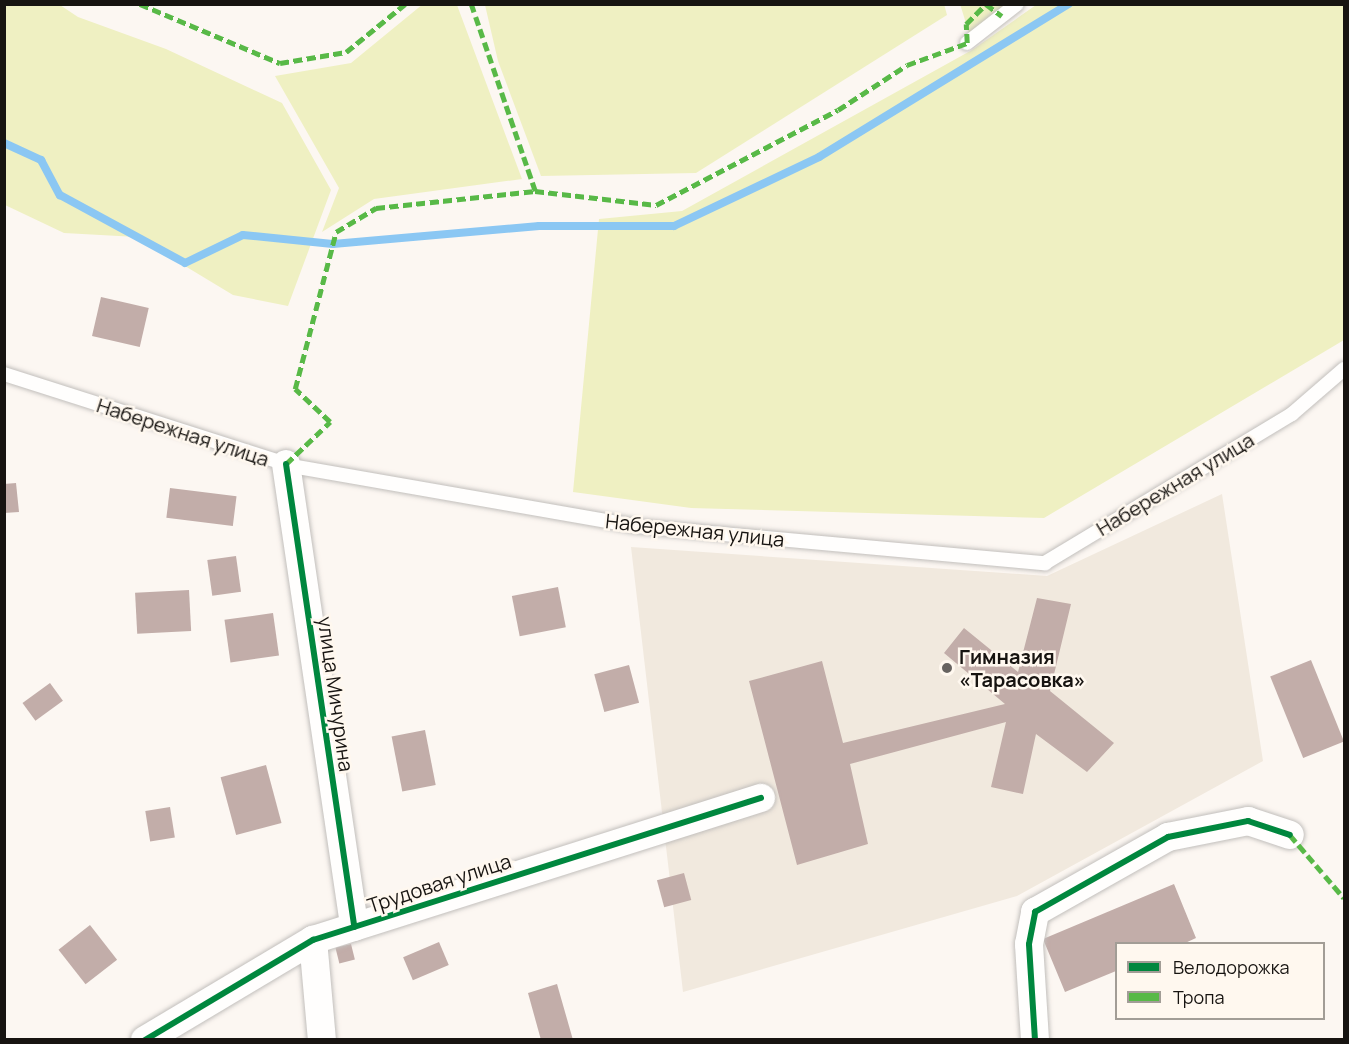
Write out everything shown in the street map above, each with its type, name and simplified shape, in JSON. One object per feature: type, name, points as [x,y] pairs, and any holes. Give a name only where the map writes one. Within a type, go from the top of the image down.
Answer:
[{"type":"street","name":"улица Мичурина","points":[[286,464],[354,927]]},
{"type":"street","name":"Трудовая улица","points":[[145,1040],[313,940],[761,798]]},
{"type":"street","points":[[1035,1040],[1029,944],[1035,912],[1168,837],[1248,821],[1290,835]]},
{"type":"street","points":[[313,940],[321,1040]]},
{"type":"lane","points":[[967,43],[1017,4]]},
{"type":"lane","name":"Набережная улица","points":[[4,374],[286,464],[635,526],[1046,563],[1292,414],[1344,369]]},
{"type":"shaded area","name":"Гимназия «Тарасовка»","points":[[1222,494],[1263,761],[1017,896],[683,992],[631,547],[1047,576]]},
{"type":"green space","points":[[423,4],[457,5],[522,179],[374,199],[322,232],[339,188],[275,76],[351,63]]},
{"type":"green space","points":[[944,4],[947,15],[696,173],[541,176],[498,61],[485,5]]},
{"type":"green space","points":[[960,4],[1006,5],[969,33]]},
{"type":"green space","points":[[4,5],[60,5],[78,17],[166,49],[282,103],[331,190],[288,306],[233,295],[137,237],[64,233],[5,205]]},
{"type":"green space","points":[[1036,5],[1344,5],[1344,340],[1044,518],[691,508],[573,492],[599,219],[682,211],[972,50]]},
{"type":"building","points":[[101,297],[149,308],[140,347],[92,336]]},
{"type":"building","points":[[16,483],[19,512],[4,513],[4,484]]},
{"type":"building","points":[[170,488],[237,496],[233,526],[166,518]]},
{"type":"building","points":[[236,556],[241,592],[212,596],[207,560]]},
{"type":"building","points":[[558,587],[566,627],[520,636],[512,596]]},
{"type":"building","points":[[189,590],[191,631],[137,634],[135,593]]},
{"type":"building","points":[[1037,598],[1071,604],[1050,691],[1114,743],[1087,772],[1036,734],[1023,794],[991,787],[1006,722],[850,764],[868,844],[797,865],[749,681],[822,661],[843,743],[1005,704],[944,653],[964,628],[1018,672]]},
{"type":"building","points":[[273,613],[279,656],[230,662],[224,620]]},
{"type":"building","points":[[1311,660],[1344,742],[1303,758],[1270,676]]},
{"type":"building","points":[[629,665],[639,703],[604,712],[594,674]]},
{"type":"building","points":[[50,683],[63,701],[35,721],[22,703]]},
{"type":"building","points":[[425,730],[436,785],[402,791],[392,736]]},
{"type":"building","points":[[266,765],[282,823],[236,835],[221,777]]},
{"type":"building","points":[[170,807],[175,838],[150,842],[145,811]]},
{"type":"building","points":[[684,873],[691,900],[664,907],[657,880]]},
{"type":"building","points":[[1174,884],[1196,938],[1187,942],[1115,942],[1115,971],[1065,992],[1043,939]]},
{"type":"building","points":[[90,925],[117,960],[86,984],[58,950]]},
{"type":"building","points":[[439,942],[449,965],[413,980],[403,957]]},
{"type":"building","points":[[351,944],[355,960],[339,963],[335,948]]},
{"type":"building","points":[[557,984],[573,1040],[541,1040],[528,993]]},
{"type":"waterway","points":[[4,143],[41,160],[60,195],[185,263],[243,235],[333,244],[539,226],[674,226],[819,157],[1069,4]]},
{"type":"marked path","points":[[140,4],[280,63],[346,52],[405,4]]},
{"type":"marked path","points":[[286,464],[330,422],[295,389],[336,232],[376,208],[535,191],[471,4]]},
{"type":"marked path","points":[[986,4],[1002,16]]},
{"type":"marked path","points":[[535,191],[656,205],[838,110],[907,65],[967,43],[966,24],[986,4]]},
{"type":"marked path","points":[[1290,835],[1344,898]]},
{"type":"cycle path","points":[[286,464],[354,927]]},
{"type":"cycle path","points":[[145,1040],[313,940],[761,798]]},
{"type":"cycle path","points":[[1035,1040],[1029,944],[1035,912],[1168,837],[1248,821],[1290,835]]},
{"type":"place","name":"Гимназия «Тарасовка»","points":[[947,668]]}]
